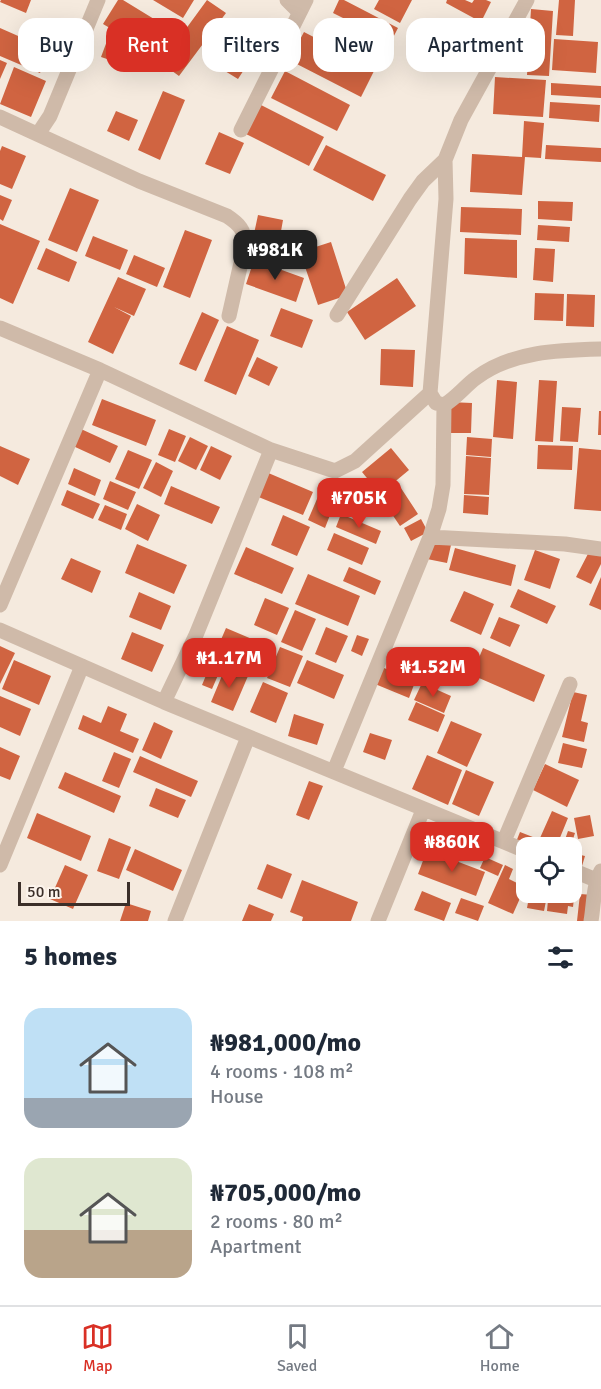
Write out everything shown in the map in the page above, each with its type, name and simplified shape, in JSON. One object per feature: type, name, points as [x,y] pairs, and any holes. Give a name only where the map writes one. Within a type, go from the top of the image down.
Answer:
[{"type":"street","points":[[38,134],[50,116],[99,0]]},
{"type":"street","points":[[240,130],[302,6],[287,0]]},
{"type":"street","points":[[444,405],[435,403],[430,393],[446,199],[445,160],[461,120],[527,0]]},
{"type":"street","points":[[0,117],[139,181],[227,216],[240,225],[245,235],[245,244],[229,316]]},
{"type":"street","points":[[337,315],[410,199],[423,181],[445,160]]},
{"type":"street","points":[[0,328],[100,370],[271,450],[335,471],[355,461],[430,393]]},
{"type":"street","points":[[334,771],[430,537],[439,509],[443,485],[444,405],[477,377],[497,366],[525,356],[566,349],[601,349]]},
{"type":"street","points":[[0,605],[100,370]]},
{"type":"street","points":[[164,702],[196,635],[271,450]]},
{"type":"street","points":[[430,537],[565,544],[601,549]]},
{"type":"street","points":[[0,630],[164,702],[516,846]]},
{"type":"street","points":[[0,865],[82,666]]},
{"type":"street","points":[[504,841],[570,684]]},
{"type":"street","points":[[174,921],[248,736]]},
{"type":"street","points":[[378,921],[423,810]]},
{"type":"street","points":[[582,872],[598,876],[591,921]]},
{"type":"street","points":[[595,903],[601,918]]},
{"type":"building","points":[[1,0],[31,0],[26,13],[0,2]]},
{"type":"building","points":[[118,0],[123,0],[152,18],[107,18]]},
{"type":"building","points":[[153,0],[194,0],[183,18]]},
{"type":"building","points":[[207,0],[226,13],[222,18],[202,18],[202,45],[190,61],[190,23]]},
{"type":"building","points":[[339,0],[344,0],[379,18],[343,18],[333,13]]},
{"type":"building","points":[[379,0],[412,0],[400,23],[374,9]]},
{"type":"building","points":[[447,0],[465,0],[472,3],[474,0],[491,2],[483,18],[474,18],[446,3]]},
{"type":"building","points":[[559,0],[575,0],[573,36],[556,35]]},
{"type":"building","points":[[531,9],[553,11],[549,76],[527,75],[527,72],[545,72],[545,18],[530,18]]},
{"type":"building","points":[[0,28],[18,36],[18,64],[0,56]]},
{"type":"building","points":[[304,32],[313,37],[313,72],[374,72],[361,97],[301,66],[301,38]]},
{"type":"building","points":[[554,39],[598,42],[596,73],[552,70]]},
{"type":"building","points":[[106,44],[106,59],[101,57]]},
{"type":"building","points":[[0,60],[7,63],[0,79]]},
{"type":"building","points":[[14,67],[18,69],[18,72],[25,72],[46,81],[31,117],[0,104]]},
{"type":"building","points":[[227,72],[243,72],[238,79]]},
{"type":"building","points":[[284,72],[287,72],[350,105],[337,131],[271,98]]},
{"type":"building","points":[[495,77],[546,80],[543,117],[493,114]]},
{"type":"building","points":[[551,83],[601,86],[601,98],[551,95]]},
{"type":"building","points":[[163,91],[185,100],[160,160],[138,150]]},
{"type":"building","points":[[550,102],[600,105],[599,122],[549,118]]},
{"type":"building","points":[[261,105],[324,137],[309,166],[246,134]]},
{"type":"building","points":[[116,111],[138,120],[129,141],[107,131]]},
{"type":"building","points":[[524,121],[544,123],[541,158],[525,157],[522,195],[470,192],[472,154],[522,157]]},
{"type":"building","points":[[219,132],[244,143],[230,174],[205,164]]},
{"type":"building","points":[[326,145],[386,175],[373,201],[313,170]]},
{"type":"building","points":[[546,145],[601,148],[601,162],[545,159]]},
{"type":"building","points":[[2,146],[26,156],[12,189],[0,184]]},
{"type":"building","points":[[70,188],[99,200],[77,252],[48,240]]},
{"type":"building","points":[[0,195],[12,200],[3,221],[0,219]]},
{"type":"building","points":[[538,201],[573,202],[572,221],[538,219]]},
{"type":"building","points":[[461,207],[522,209],[521,235],[460,232]]},
{"type":"building","points":[[258,215],[283,220],[278,248],[252,243]]},
{"type":"building","points":[[0,224],[40,241],[13,304],[0,298]]},
{"type":"building","points":[[538,225],[570,227],[569,242],[537,240]]},
{"type":"building","points":[[185,230],[212,240],[190,298],[163,287]]},
{"type":"building","points":[[93,236],[128,250],[120,270],[85,256]]},
{"type":"building","points":[[465,238],[517,240],[517,278],[464,274]]},
{"type":"building","points":[[331,242],[348,295],[318,305],[300,252]]},
{"type":"building","points":[[46,248],[77,262],[69,282],[37,269]]},
{"type":"building","points":[[535,248],[555,249],[553,282],[533,280]]},
{"type":"building","points":[[134,255],[165,268],[157,287],[126,274]]},
{"type":"building","points":[[254,260],[304,278],[296,302],[246,284]]},
{"type":"building","points":[[118,277],[146,289],[134,316],[114,307],[131,316],[113,354],[88,342]]},
{"type":"building","points":[[397,278],[416,306],[365,340],[347,312]]},
{"type":"building","points":[[535,293],[564,294],[563,321],[534,320]]},
{"type":"building","points":[[567,294],[595,295],[594,327],[566,326]]},
{"type":"building","points":[[281,308],[313,320],[302,348],[270,336]]},
{"type":"building","points":[[202,312],[219,320],[196,371],[179,364]]},
{"type":"building","points":[[227,326],[259,340],[236,395],[204,381]]},
{"type":"building","points":[[381,349],[415,350],[413,387],[380,385]]},
{"type":"building","points":[[257,357],[278,367],[269,386],[248,376]]},
{"type":"building","points":[[497,380],[517,382],[513,439],[493,437]]},
{"type":"building","points":[[539,380],[557,381],[553,442],[535,441]]},
{"type":"building","points":[[102,399],[156,420],[146,446],[92,425]]},
{"type":"building","points":[[449,402],[472,403],[471,433],[448,433]]},
{"type":"building","points":[[562,407],[581,408],[578,442],[560,441]]},
{"type":"building","points":[[599,411],[601,411],[601,435],[598,435]]},
{"type":"building","points":[[81,429],[118,446],[110,463],[73,446]]},
{"type":"building","points":[[169,429],[186,436],[175,462],[158,455]]},
{"type":"building","points":[[190,437],[208,446],[196,470],[178,461]]},
{"type":"building","points":[[467,437],[492,439],[491,457],[466,455]]},
{"type":"building","points":[[538,445],[573,446],[572,470],[537,469]]},
{"type":"building","points":[[0,446],[30,459],[18,485],[0,476]]},
{"type":"building","points":[[211,446],[232,456],[220,480],[200,470]]},
{"type":"building","points":[[391,448],[409,470],[380,494],[362,472]]},
{"type":"building","points":[[579,448],[601,450],[601,511],[574,509]]},
{"type":"building","points":[[128,450],[152,460],[139,489],[115,479]]},
{"type":"building","points":[[466,456],[491,458],[489,495],[464,494]]},
{"type":"building","points":[[156,462],[173,471],[161,497],[143,488]]},
{"type":"building","points":[[74,468],[101,480],[95,496],[68,484]]},
{"type":"building","points":[[266,472],[313,492],[303,515],[256,496]]},
{"type":"building","points":[[110,481],[136,492],[128,510],[103,499]]},
{"type":"building","points":[[323,485],[339,492],[325,528],[308,520]]},
{"type":"building","points":[[399,485],[418,514],[400,526],[381,498]]},
{"type":"building","points":[[171,486],[220,507],[212,524],[164,504]]},
{"type":"building","points":[[67,490],[100,504],[93,519],[61,505]]},
{"type":"building","points":[[464,495],[489,497],[488,515],[463,513]]},
{"type":"building","points":[[137,504],[160,515],[148,541],[125,529]]},
{"type":"building","points":[[105,505],[127,514],[121,530],[98,520]]},
{"type":"building","points":[[341,514],[381,531],[376,544],[336,527]]},
{"type":"building","points":[[283,515],[310,527],[297,556],[271,545]]},
{"type":"building","points":[[421,519],[428,532],[411,541],[404,528]]},
{"type":"building","points":[[334,533],[369,548],[362,565],[327,550]]},
{"type":"building","points":[[430,541],[451,545],[447,563],[427,559]]},
{"type":"building","points":[[137,544],[187,565],[174,594],[125,573]]},
{"type":"building","points":[[246,547],[294,568],[282,594],[234,574]]},
{"type":"building","points":[[455,548],[516,565],[511,586],[449,570]]},
{"type":"building","points":[[591,548],[601,553],[601,564],[591,584],[576,577]]},
{"type":"building","points":[[535,550],[560,559],[550,589],[524,580]]},
{"type":"building","points":[[71,558],[101,571],[92,593],[61,579]]},
{"type":"building","points":[[349,567],[381,581],[375,595],[343,581]]},
{"type":"building","points":[[308,574],[360,596],[348,626],[295,604]]},
{"type":"building","points":[[601,577],[601,610],[589,605]]},
{"type":"building","points":[[518,589],[556,606],[547,624],[510,607]]},
{"type":"building","points":[[464,591],[494,604],[481,635],[450,621]]},
{"type":"building","points":[[139,592],[171,606],[161,630],[129,617]]},
{"type":"building","points":[[265,598],[289,608],[277,635],[254,625]]},
{"type":"building","points":[[295,610],[316,619],[302,651],[281,642]]},
{"type":"building","points":[[499,617],[520,625],[510,647],[490,638]]},
{"type":"building","points":[[326,627],[348,636],[336,663],[315,654]]},
{"type":"building","points":[[226,628],[268,646],[259,667],[217,649]]},
{"type":"building","points":[[132,632],[164,645],[152,672],[121,659]]},
{"type":"building","points":[[357,635],[369,639],[362,656],[351,651]]},
{"type":"building","points":[[0,646],[15,653],[0,684]]},
{"type":"building","points":[[280,647],[303,656],[290,687],[267,678]]},
{"type":"building","points":[[483,648],[545,675],[534,702],[472,675]]},
{"type":"building","points":[[395,653],[431,668],[425,682],[389,667]]},
{"type":"building","points":[[14,660],[51,676],[39,705],[2,689]]},
{"type":"building","points":[[307,660],[344,675],[334,699],[297,683]]},
{"type":"building","points":[[212,661],[222,666],[212,689],[202,685]]},
{"type":"building","points":[[226,666],[248,676],[233,711],[211,702]]},
{"type":"building","points":[[382,667],[415,682],[409,698],[375,684]]},
{"type":"building","points":[[263,682],[288,693],[276,723],[250,712]]},
{"type":"building","points":[[422,683],[451,696],[444,713],[414,700]]},
{"type":"building","points":[[573,692],[587,695],[581,721],[588,723],[584,742],[562,737]]},
{"type":"building","points":[[0,696],[31,709],[20,736],[0,727]]},
{"type":"building","points":[[416,702],[445,715],[438,732],[408,720]]},
{"type":"building","points":[[108,706],[127,714],[120,731],[139,739],[133,753],[78,729],[83,715],[101,723]]},
{"type":"building","points":[[294,714],[324,724],[317,745],[288,736]]},
{"type":"building","points":[[451,721],[482,734],[467,767],[437,753]]},
{"type":"building","points":[[154,722],[173,731],[161,759],[142,750]]},
{"type":"building","points":[[370,733],[392,740],[385,760],[363,752]]},
{"type":"building","points":[[563,743],[587,749],[582,768],[558,763]]},
{"type":"building","points":[[0,747],[20,756],[10,780],[0,776]]},
{"type":"building","points":[[114,752],[131,759],[119,788],[102,781]]},
{"type":"building","points":[[427,755],[462,770],[448,805],[412,789]]},
{"type":"building","points":[[140,756],[198,781],[191,797],[133,772]]},
{"type":"building","points":[[545,764],[579,780],[567,807],[533,790]]},
{"type":"building","points":[[466,770],[494,782],[479,816],[452,804]]},
{"type":"building","points":[[65,772],[121,796],[114,813],[58,788]]},
{"type":"building","points":[[309,781],[323,786],[309,820],[296,815]]},
{"type":"building","points":[[156,788],[186,800],[178,818],[149,806]]},
{"type":"building","points":[[552,811],[568,818],[560,837],[540,837]]},
{"type":"building","points":[[37,813],[91,836],[81,861],[27,838]]},
{"type":"building","points":[[590,815],[594,836],[578,837],[574,818]]},
{"type":"building","points":[[425,830],[438,835],[431,851],[418,845]]},
{"type":"building","points":[[568,831],[575,833],[574,837],[566,837]]},
{"type":"building","points":[[520,832],[533,837],[518,837]]},
{"type":"building","points":[[109,838],[131,847],[119,879],[97,871]]},
{"type":"building","points":[[135,849],[182,870],[173,891],[126,870]]},
{"type":"building","points":[[427,850],[485,872],[476,896],[418,874]]},
{"type":"building","points":[[485,857],[503,865],[498,876],[480,868]]},
{"type":"building","points":[[267,864],[292,874],[282,899],[257,889]]},
{"type":"building","points":[[65,865],[88,875],[73,909],[50,899]]},
{"type":"building","points":[[505,865],[513,869],[509,879],[516,882],[516,903],[518,903],[513,914],[488,903]]},
{"type":"building","points":[[302,880],[358,902],[351,921],[302,921],[303,917],[290,912]]},
{"type":"building","points":[[422,891],[451,903],[444,921],[414,910]]},
{"type":"building","points":[[582,894],[593,895],[589,921],[577,921]]},
{"type":"building","points":[[461,898],[484,906],[478,921],[455,913]]},
{"type":"building","points":[[126,903],[151,911],[148,921],[120,921]]},
{"type":"building","points":[[528,903],[546,903],[544,911],[527,908]]},
{"type":"building","points":[[548,903],[573,903],[573,907],[568,906],[567,914],[547,911]]},
{"type":"building","points":[[249,904],[274,914],[271,921],[242,921]]}]
